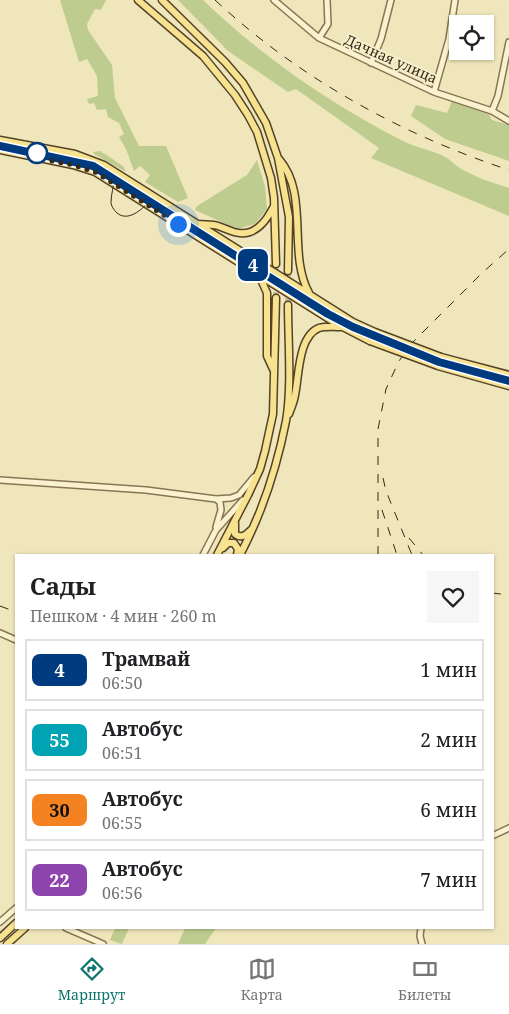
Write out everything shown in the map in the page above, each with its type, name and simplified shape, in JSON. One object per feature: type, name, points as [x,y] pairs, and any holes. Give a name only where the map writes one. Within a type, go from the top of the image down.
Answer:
[{"type":"main road","points":[[138,0],[202,56],[235,95],[257,132],[271,178],[276,264]]},
{"type":"main road","points":[[162,0],[225,62],[243,83],[266,123],[278,158],[289,217],[288,271]]},
{"type":"main road","points":[[0,140],[75,154],[94,160],[353,322],[441,357],[509,375]]},
{"type":"main road","points":[[10,152],[11,142]]},
{"type":"main road","points":[[0,150],[73,165],[95,172],[343,327],[370,341],[438,366],[509,386]]},
{"type":"main road","points":[[278,158],[288,172],[293,186],[297,218],[299,270],[309,294]]},
{"type":"main road","points":[[196,224],[217,226],[243,234],[251,232],[264,223],[274,205]]},
{"type":"main road","points":[[258,274],[267,293],[267,356],[274,372]]},
{"type":"main road","points":[[217,554],[260,469],[273,414],[276,298]]},
{"type":"main road","points":[[286,420],[289,375],[288,305]]},
{"type":"main road","points":[[240,554],[255,527],[268,490],[286,420],[293,403],[305,343],[309,336],[319,328],[343,327]]},
{"type":"main road","points":[[236,516],[234,527],[237,536],[246,535],[255,527]]},
{"type":"main road","points":[[218,554],[224,546],[232,542],[238,549],[239,554]]},
{"type":"main road","points":[[0,938],[15,924]]},
{"type":"main road","points":[[7,944],[24,929]]},
{"type":"street","name":"Дачная улица","points":[[274,0],[319,38],[434,92],[492,111],[509,122]]},
{"type":"street","points":[[319,38],[328,24],[327,0]]},
{"type":"street","points":[[371,62],[381,39],[391,0]]},
{"type":"street","points":[[434,92],[449,39],[455,0]]},
{"type":"street","points":[[492,111],[498,96],[509,42]]},
{"type":"street","points":[[0,480],[232,498],[239,495],[260,469]]},
{"type":"street","points":[[216,530],[248,494]]},
{"type":"street","points":[[204,554],[216,530],[221,510],[220,502],[216,498]]},
{"type":"street","points":[[0,633],[15,640]]},
{"type":"street","points":[[494,835],[509,828]]},
{"type":"street","points":[[0,922],[15,909]]},
{"type":"street","points":[[68,929],[104,944]]},
{"type":"street","points":[[421,929],[422,944]]},
{"type":"green space","points":[[60,0],[106,0],[101,10],[95,9],[87,24],[88,30],[112,65],[115,98],[139,146],[166,146],[188,198],[178,202],[145,182],[150,175],[140,166],[134,171],[126,149],[119,137],[124,134],[119,123],[108,117],[106,109],[97,110],[94,103],[89,104],[87,99],[98,96],[97,76],[87,59],[79,62]]},
{"type":"green space","points":[[178,0],[203,0],[249,41],[274,60],[325,96],[378,128],[405,142],[445,157],[469,173],[509,188],[509,216],[371,158],[379,148],[296,89],[288,92],[228,51]]},
{"type":"green space","points":[[452,101],[489,114],[492,120],[509,125],[509,161],[445,139],[411,116],[416,105],[447,113]]},
{"type":"green space","points":[[100,151],[123,166],[126,172],[93,152]]},
{"type":"green space","points":[[257,160],[265,187],[267,209],[255,224],[237,229],[195,210],[197,206],[247,175]]},
{"type":"green space","points":[[115,929],[129,929],[122,944],[110,940]]},
{"type":"green space","points":[[185,929],[215,929],[205,944],[178,944]]},
{"type":"tunnel","points":[[276,264],[276,298]]},
{"type":"tunnel","points":[[288,271],[288,305]]},
{"type":"tram line","points":[[0,146],[93,166],[328,314],[353,327],[439,362],[509,381]]},
{"type":"tram line","name":"4","points":[[0,146],[93,166],[328,314],[353,327],[439,362],[509,381]]},
{"type":"tram line","points":[[114,178],[111,202],[117,213],[130,216],[149,202],[152,203]]},
{"type":"railway","points":[[215,0],[281,54],[316,79],[353,101],[429,139],[509,170]]},
{"type":"railway","points":[[378,554],[378,429],[386,389],[399,361],[413,342],[482,273],[509,249]]},
{"type":"railway","points":[[383,478],[386,491],[412,554]]},
{"type":"railway","points":[[382,510],[397,554]]},
{"type":"railway","points":[[409,538],[422,554]]},
{"type":"railway","points":[[494,593],[509,595]]},
{"type":"railway","points":[[0,606],[15,612]]},
{"type":"route","points":[[37,153],[42,159],[73,165],[95,172],[178,224]]}]
